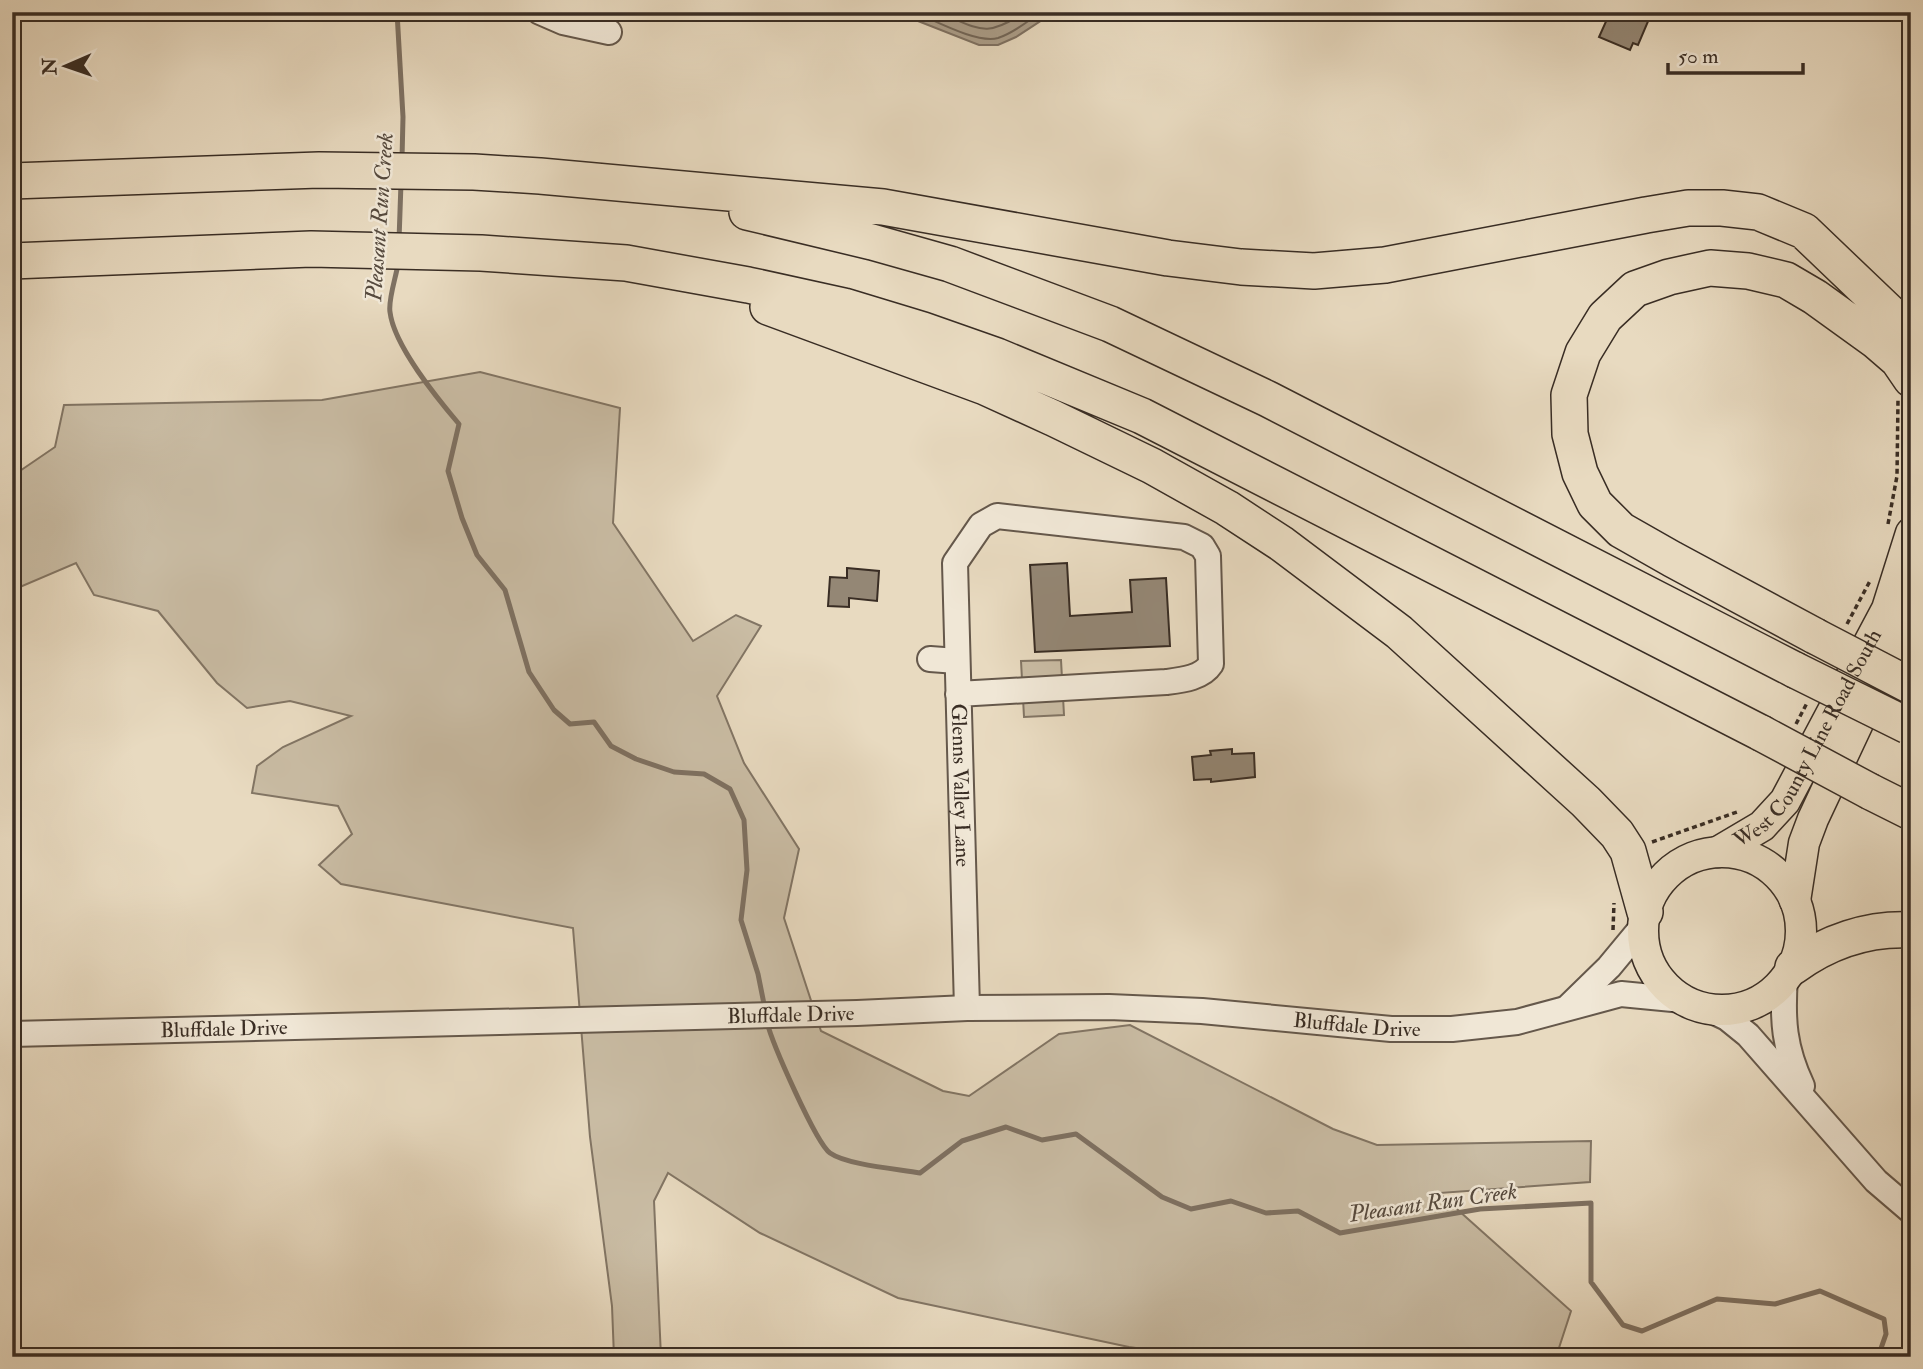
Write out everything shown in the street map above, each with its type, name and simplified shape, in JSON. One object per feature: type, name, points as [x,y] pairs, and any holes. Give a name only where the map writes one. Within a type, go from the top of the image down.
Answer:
[{"type":"highway","points":[[12,181],[319,170],[474,172],[540,176],[883,207],[1167,258],[1241,267],[1314,271],[1385,265],[1688,208],[1734,209],[1758,212],[1804,230],[1905,327]]},
{"type":"highway","points":[[540,176],[702,203],[789,222],[950,264],[1110,324],[1268,399],[1909,727]]},
{"type":"highway","points":[[12,261],[311,249],[481,253],[626,263],[844,306],[948,339],[1142,416],[1911,812]]},
{"type":"highway","points":[[1911,379],[1898,359],[1884,347],[1815,297],[1786,281],[1748,271],[1710,268],[1669,277],[1635,289],[1605,317],[1583,353],[1569,395],[1570,435],[1580,473],[1595,504],[1621,530],[1911,687]]},
{"type":"highway","points":[[677,271],[985,387],[1152,466],[1227,508],[1271,537],[1334,581],[1399,632],[1586,802],[1617,834],[1628,851],[1644,919]]},
{"type":"highway","points":[[1789,972],[1829,944],[1862,935],[1911,930]]},
{"type":"main road","name":"West County Line Road South","points":[[1718,852],[1762,826],[1785,801],[1887,608],[1911,533]]},
{"type":"main road","name":"West County Line Road South","points":[[1795,901],[1804,843],[1813,819],[1911,610]]},
{"type":"main road","points":[[1718,852],[1742,855],[1764,864],[1783,880],[1795,901],[1801,923],[1800,946],[1789,972],[1770,994],[1752,1005],[1731,1010],[1696,1005],[1665,986],[1652,969],[1645,948],[1644,919],[1655,889],[1672,870],[1693,857],[1718,852]]},
{"type":"street","points":[[540,12],[563,22],[609,32]]},
{"type":"street","name":"Glenns Valley Lane","points":[[958,694],[1166,682],[1207,671],[1211,664],[1208,556],[1202,546],[1193,540],[997,516],[981,525],[955,563],[957,661],[967,1008]]},
{"type":"street","points":[[930,659],[957,661]]},
{"type":"street","points":[[1565,1010],[1609,967],[1644,919]]},
{"type":"street","name":"Bluffdale Drive","points":[[1789,972],[1783,1023],[1786,1046],[1813,1109]]},
{"type":"street","name":"Bluffdale Drive","points":[[12,1034],[967,1008],[1110,1007],[1202,1011],[1391,1029],[1452,1029],[1517,1022],[1620,994],[1696,1005],[1727,1018],[1748,1035],[1875,1181],[1911,1211]]},
{"type":"path","points":[[1613,894],[1613,934]]},
{"type":"shaded area","points":[[480,372],[620,408],[613,523],[693,641],[736,615],[761,626],[717,696],[744,763],[799,849],[784,918],[821,1031],[943,1091],[969,1096],[1059,1034],[1130,1025],[1333,1129],[1377,1145],[1591,1141],[1590,1182],[1439,1193],[1571,1311],[1556,1357],[1198,1357],[1129,1347],[898,1298],[760,1233],[668,1173],[654,1201],[661,1357],[614,1357],[612,1306],[590,1137],[573,928],[341,884],[319,865],[352,834],[338,806],[252,793],[257,766],[283,747],[351,716],[290,701],[247,708],[217,683],[158,611],[94,595],[76,563],[13,590],[14,475],[55,447],[64,405],[322,400]]},
{"type":"shaded area","points":[[1061,660],[1064,715],[1024,717],[1021,661]]},
{"type":"water","points":[[895,12],[1074,12],[1053,13],[1016,37],[998,45],[979,45]]},
{"type":"building","points":[[1619,12],[1652,12],[1638,45],[1633,43],[1630,50],[1599,37],[1608,17],[1616,20]]},
{"type":"building","points":[[1067,563],[1070,616],[1132,612],[1130,580],[1166,578],[1170,646],[1035,652],[1030,565]]},
{"type":"building","points":[[847,568],[879,571],[877,601],[849,598],[849,607],[828,606],[830,577],[847,578]]},
{"type":"building","points":[[1232,749],[1232,754],[1254,753],[1255,777],[1211,782],[1211,779],[1194,780],[1192,757],[1211,755],[1210,751]]},
{"type":"waterway","name":"Pleasant Run Creek","points":[[397,12],[403,117],[402,159]]},
{"type":"waterway","name":"Pleasant Run Creek","points":[[399,240],[401,183]]},
{"type":"waterway","name":"Pleasant Run Creek","points":[[398,264],[390,301],[393,326],[418,371],[459,424],[448,471],[462,518],[477,555],[505,590],[529,672],[554,710],[570,724],[594,722],[611,746],[636,759],[674,772],[704,774],[730,789],[744,820],[747,870],[741,920],[758,974],[765,1009]]},
{"type":"waterway","name":"Pleasant Run Creek","points":[[767,1022],[785,1070],[823,1145],[830,1153],[848,1161],[920,1173],[962,1141],[1006,1127],[1042,1140],[1076,1134],[1162,1197],[1191,1209],[1231,1201],[1266,1213],[1298,1211],[1340,1233],[1480,1209],[1591,1203],[1591,1282],[1623,1325],[1642,1331],[1717,1299],[1775,1304],[1820,1291],[1884,1319],[1886,1334],[1878,1357]]}]
